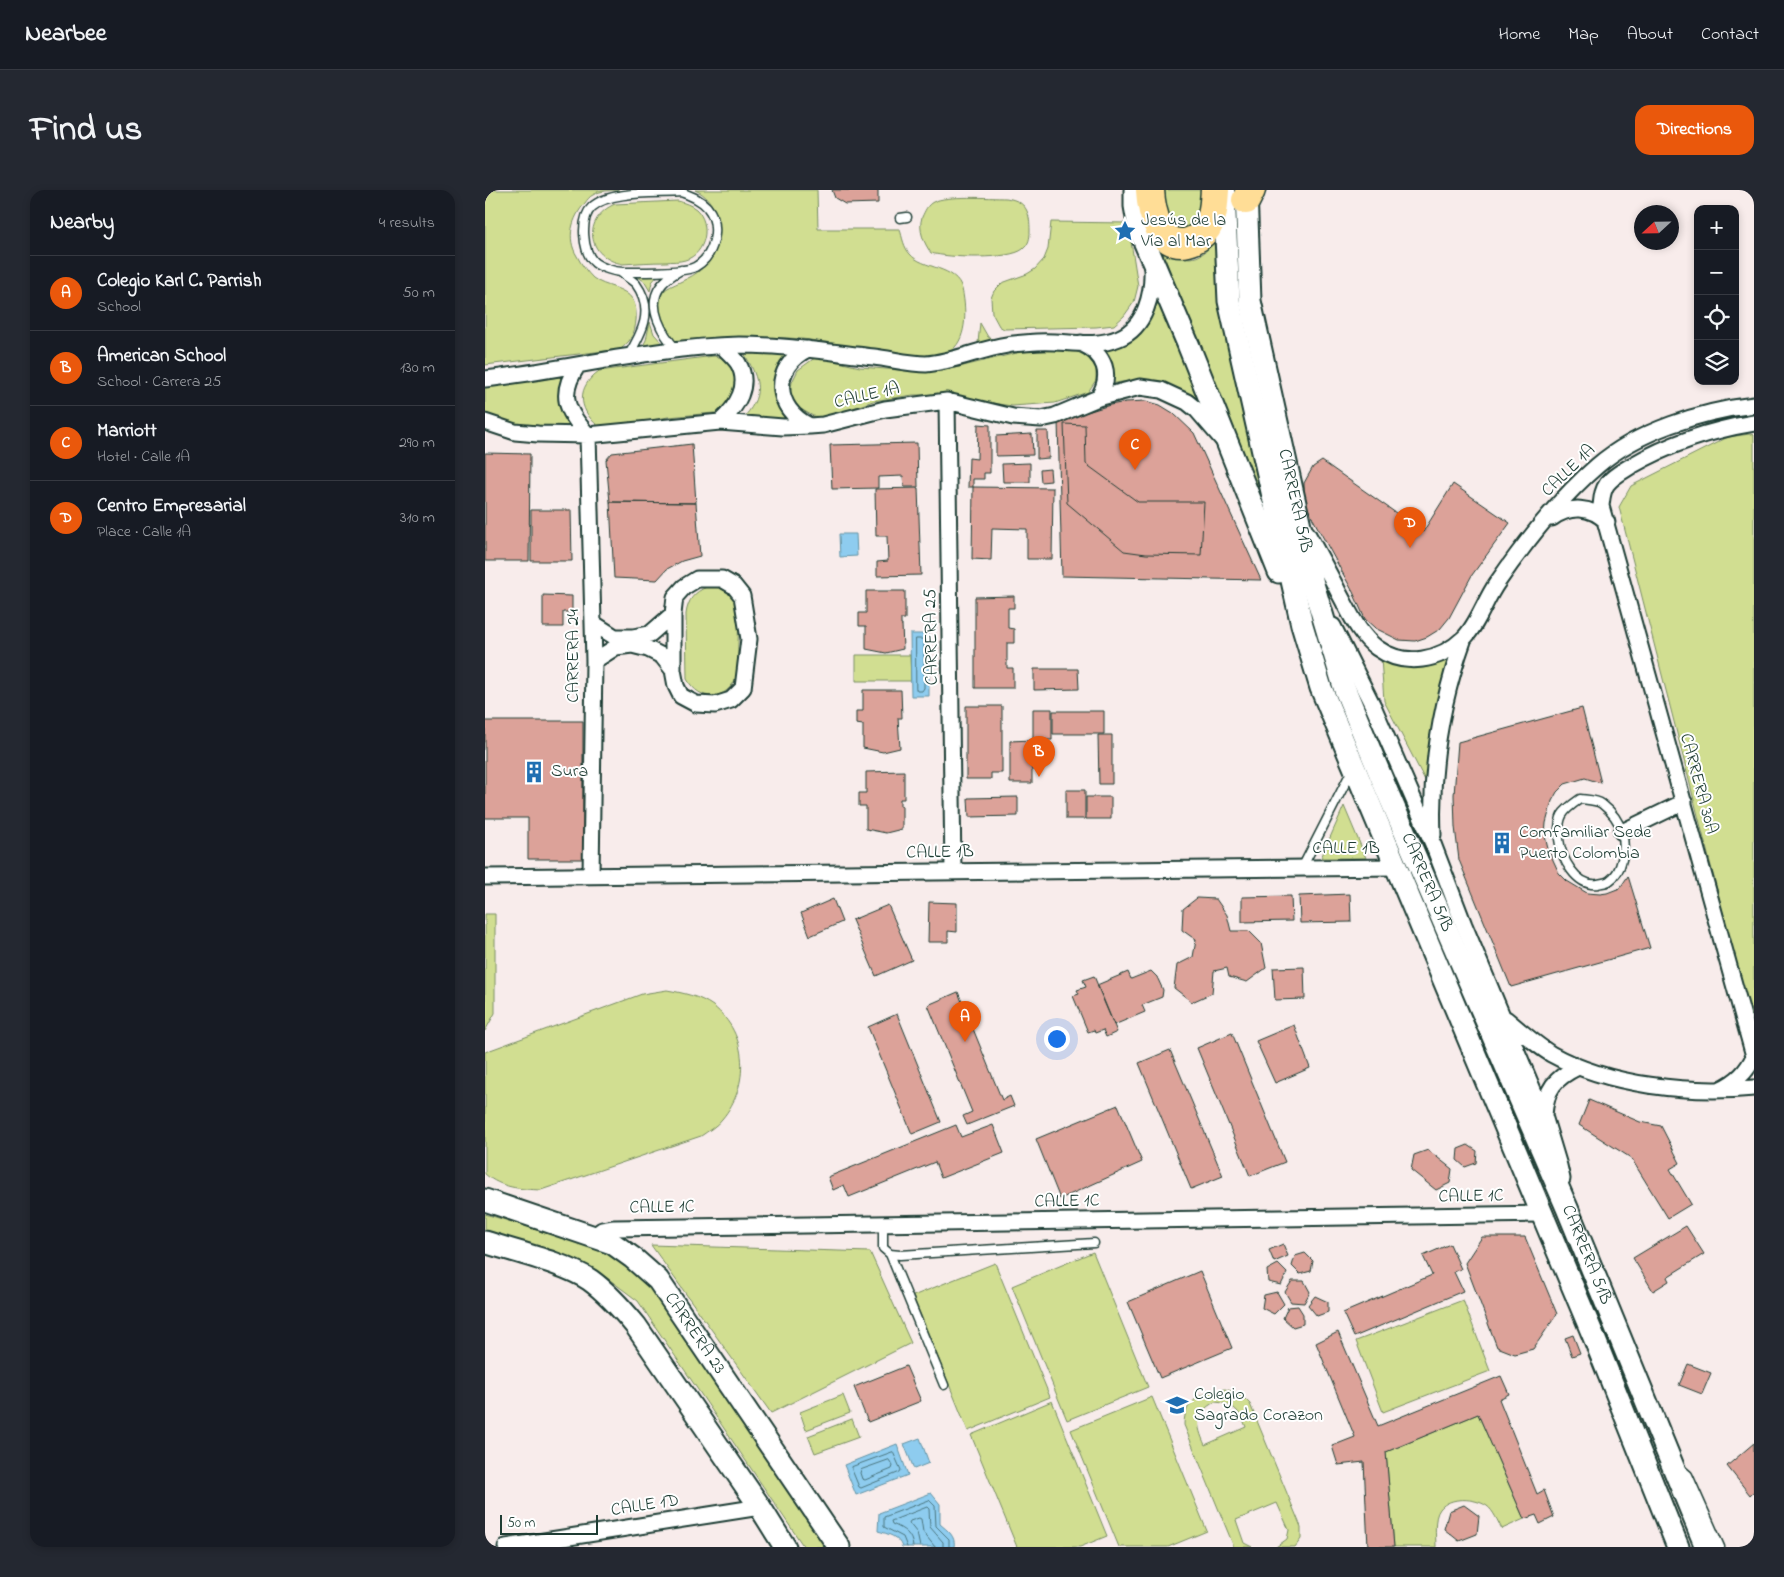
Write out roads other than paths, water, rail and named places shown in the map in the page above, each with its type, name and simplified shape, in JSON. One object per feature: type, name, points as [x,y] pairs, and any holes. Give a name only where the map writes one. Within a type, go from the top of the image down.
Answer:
[{"type":"highway","points":[[1150,190],[1153,213],[1159,228],[1163,234],[1173,241],[1184,243],[1197,238],[1207,228],[1213,211],[1215,190]]},
{"type":"main road","points":[[1135,190],[1135,206],[1139,229],[1302,625]]},
{"type":"main road","name":"CARRERA 51B","points":[[1242,193],[1250,300],[1313,584],[1328,639],[1348,696],[1387,791],[1567,1208],[1706,1547]]},
{"type":"main road","name":"CARRERA 51B","points":[[1242,193],[1229,301],[1302,625],[1321,688],[1593,1335],[1678,1547]]},
{"type":"main road","name":"CARRERA 23","points":[[485,1200],[612,1243],[633,1258],[657,1280],[839,1547]]},
{"type":"main road","points":[[485,1242],[568,1268],[589,1280],[612,1299],[636,1326],[760,1507],[785,1547]]},
{"type":"street","name":"CALLE 1A","points":[[485,379],[677,350],[722,346],[776,345],[925,364],[953,360],[1007,345],[1040,342],[1106,342],[1121,338],[1135,328],[1147,307],[1153,284],[1151,256]]},
{"type":"street","points":[[1081,343],[1099,355],[1104,364],[1105,383],[1098,398]]},
{"type":"street","points":[[721,422],[739,401],[743,380],[738,363],[722,346]]},
{"type":"street","points":[[808,349],[798,354],[788,364],[782,389],[784,402],[790,412],[798,420],[810,426]]},
{"type":"street","points":[[578,365],[567,383],[565,395],[568,408],[576,422],[588,435]]},
{"type":"street","name":"CALLE 1A","points":[[485,422],[515,432],[588,435],[721,422],[783,427],[810,426],[823,425],[885,409],[947,401],[1013,417],[1041,419],[1055,416],[1098,398],[1140,387],[1161,390],[1187,402],[1197,410],[1229,447]]},
{"type":"street","name":"CARRERA 25","points":[[947,401],[953,872]]},
{"type":"street","name":"CALLE 1A","points":[[1464,638],[1497,584],[1539,529],[1566,497],[1608,458],[1630,444],[1666,427],[1712,413],[1754,404]]},
{"type":"street","name":"CALLE 1A","points":[[1613,477],[1670,447],[1700,436],[1752,425]]},
{"type":"street","name":"CARRERA 24","points":[[588,435],[594,661],[591,876]]},
{"type":"street","name":"CARRERA 30A","points":[[1613,477],[1604,490],[1601,506],[1754,1056],[1749,1067],[1741,1077],[1720,1090]]},
{"type":"street","points":[[1539,529],[1554,516],[1576,508],[1583,508],[1596,513],[1607,522]]},
{"type":"street","points":[[1299,518],[1357,625],[1376,648],[1398,658],[1417,660],[1436,656],[1447,651],[1464,638]]},
{"type":"street","points":[[697,579],[722,579],[734,586],[742,596],[749,638],[743,688],[731,700],[715,704],[696,704],[681,696],[676,686],[673,670],[673,614],[675,597],[684,587],[697,579]]},
{"type":"street","points":[[1313,584],[1373,706],[1433,844],[1464,924],[1544,1116],[1559,1166],[1567,1208]]},
{"type":"street","points":[[593,623],[615,637],[633,637],[650,634],[673,614]]},
{"type":"street","points":[[1433,844],[1433,787],[1436,749],[1447,693],[1464,638]]},
{"type":"street","points":[[594,661],[616,647],[632,645],[648,649],[663,656],[673,670]]},
{"type":"street","points":[[1622,832],[1684,802]]},
{"type":"street","name":"CALLE 1B","points":[[485,877],[713,878],[953,872],[1396,867]]},
{"type":"street","points":[[1503,1016],[1551,1054],[1578,1067],[1605,1076],[1634,1082],[1691,1089],[1754,1088]]},
{"type":"street","points":[[1544,1116],[1545,1100],[1552,1085],[1563,1074],[1578,1067]]},
{"type":"street","name":"CALLE 1C","points":[[594,1236],[602,1230],[614,1228],[1541,1214]]},
{"type":"street","name":"CALLE 1D","points":[[507,1547],[760,1507]]},
{"type":"lane","points":[[681,192],[696,198],[708,208],[714,223],[716,237],[713,246],[703,261],[694,268],[681,270],[620,272],[608,269],[594,262],[585,245],[584,222],[592,207],[616,195],[681,192]]},
{"type":"lane","points":[[677,350],[659,326],[655,304],[659,288],[681,270]]},
{"type":"lane","points":[[620,272],[636,284],[645,305],[645,324],[627,357]]},
{"type":"lane","points":[[645,305],[655,304]]},
{"type":"lane","points":[[1302,868],[1354,766]]},
{"type":"lane","points":[[1580,799],[1600,803],[1615,816],[1622,832],[1623,852],[1618,871],[1608,882],[1591,885],[1577,877],[1566,864],[1560,844],[1558,825],[1564,809],[1580,799]]},
{"type":"lane","points":[[883,1224],[883,1248],[890,1254],[944,1385]]},
{"type":"lane","points":[[890,1254],[919,1254],[1093,1243]]},
{"type":"lane","points":[[1671,1462],[1689,1475],[1720,1547]]},
{"type":"water","points":[[839,534],[856,534],[857,556],[840,557]]},
{"type":"water","points":[[910,634],[929,634],[929,696],[911,696]]},
{"type":"water","points":[[920,1438],[929,1463],[914,1469],[904,1444]]},
{"type":"water","points":[[897,1444],[908,1475],[856,1495],[844,1465]]},
{"type":"water","points":[[931,1493],[940,1504],[940,1524],[953,1537],[954,1547],[902,1547],[889,1534],[878,1531],[879,1513]]},
{"type":"place","name":"Jesús de la Vía al Mar","points":[[1125,231]]},
{"type":"place","name":"Marriott","points":[[1135,470]]},
{"type":"place","name":"Centro Empresarial","points":[[1410,548]]},
{"type":"place","name":"Sura","points":[[534,772]]},
{"type":"place","name":"American School","points":[[1039,777]]},
{"type":"place","name":"Comfamiliar Sede Puerto Colombia","points":[[1502,843]]},
{"type":"place","name":"Colegio Karl C. Parrish","points":[[965,1042]]},
{"type":"place","name":"Colegio Sagrado Corazon","points":[[1177,1405]]}]
